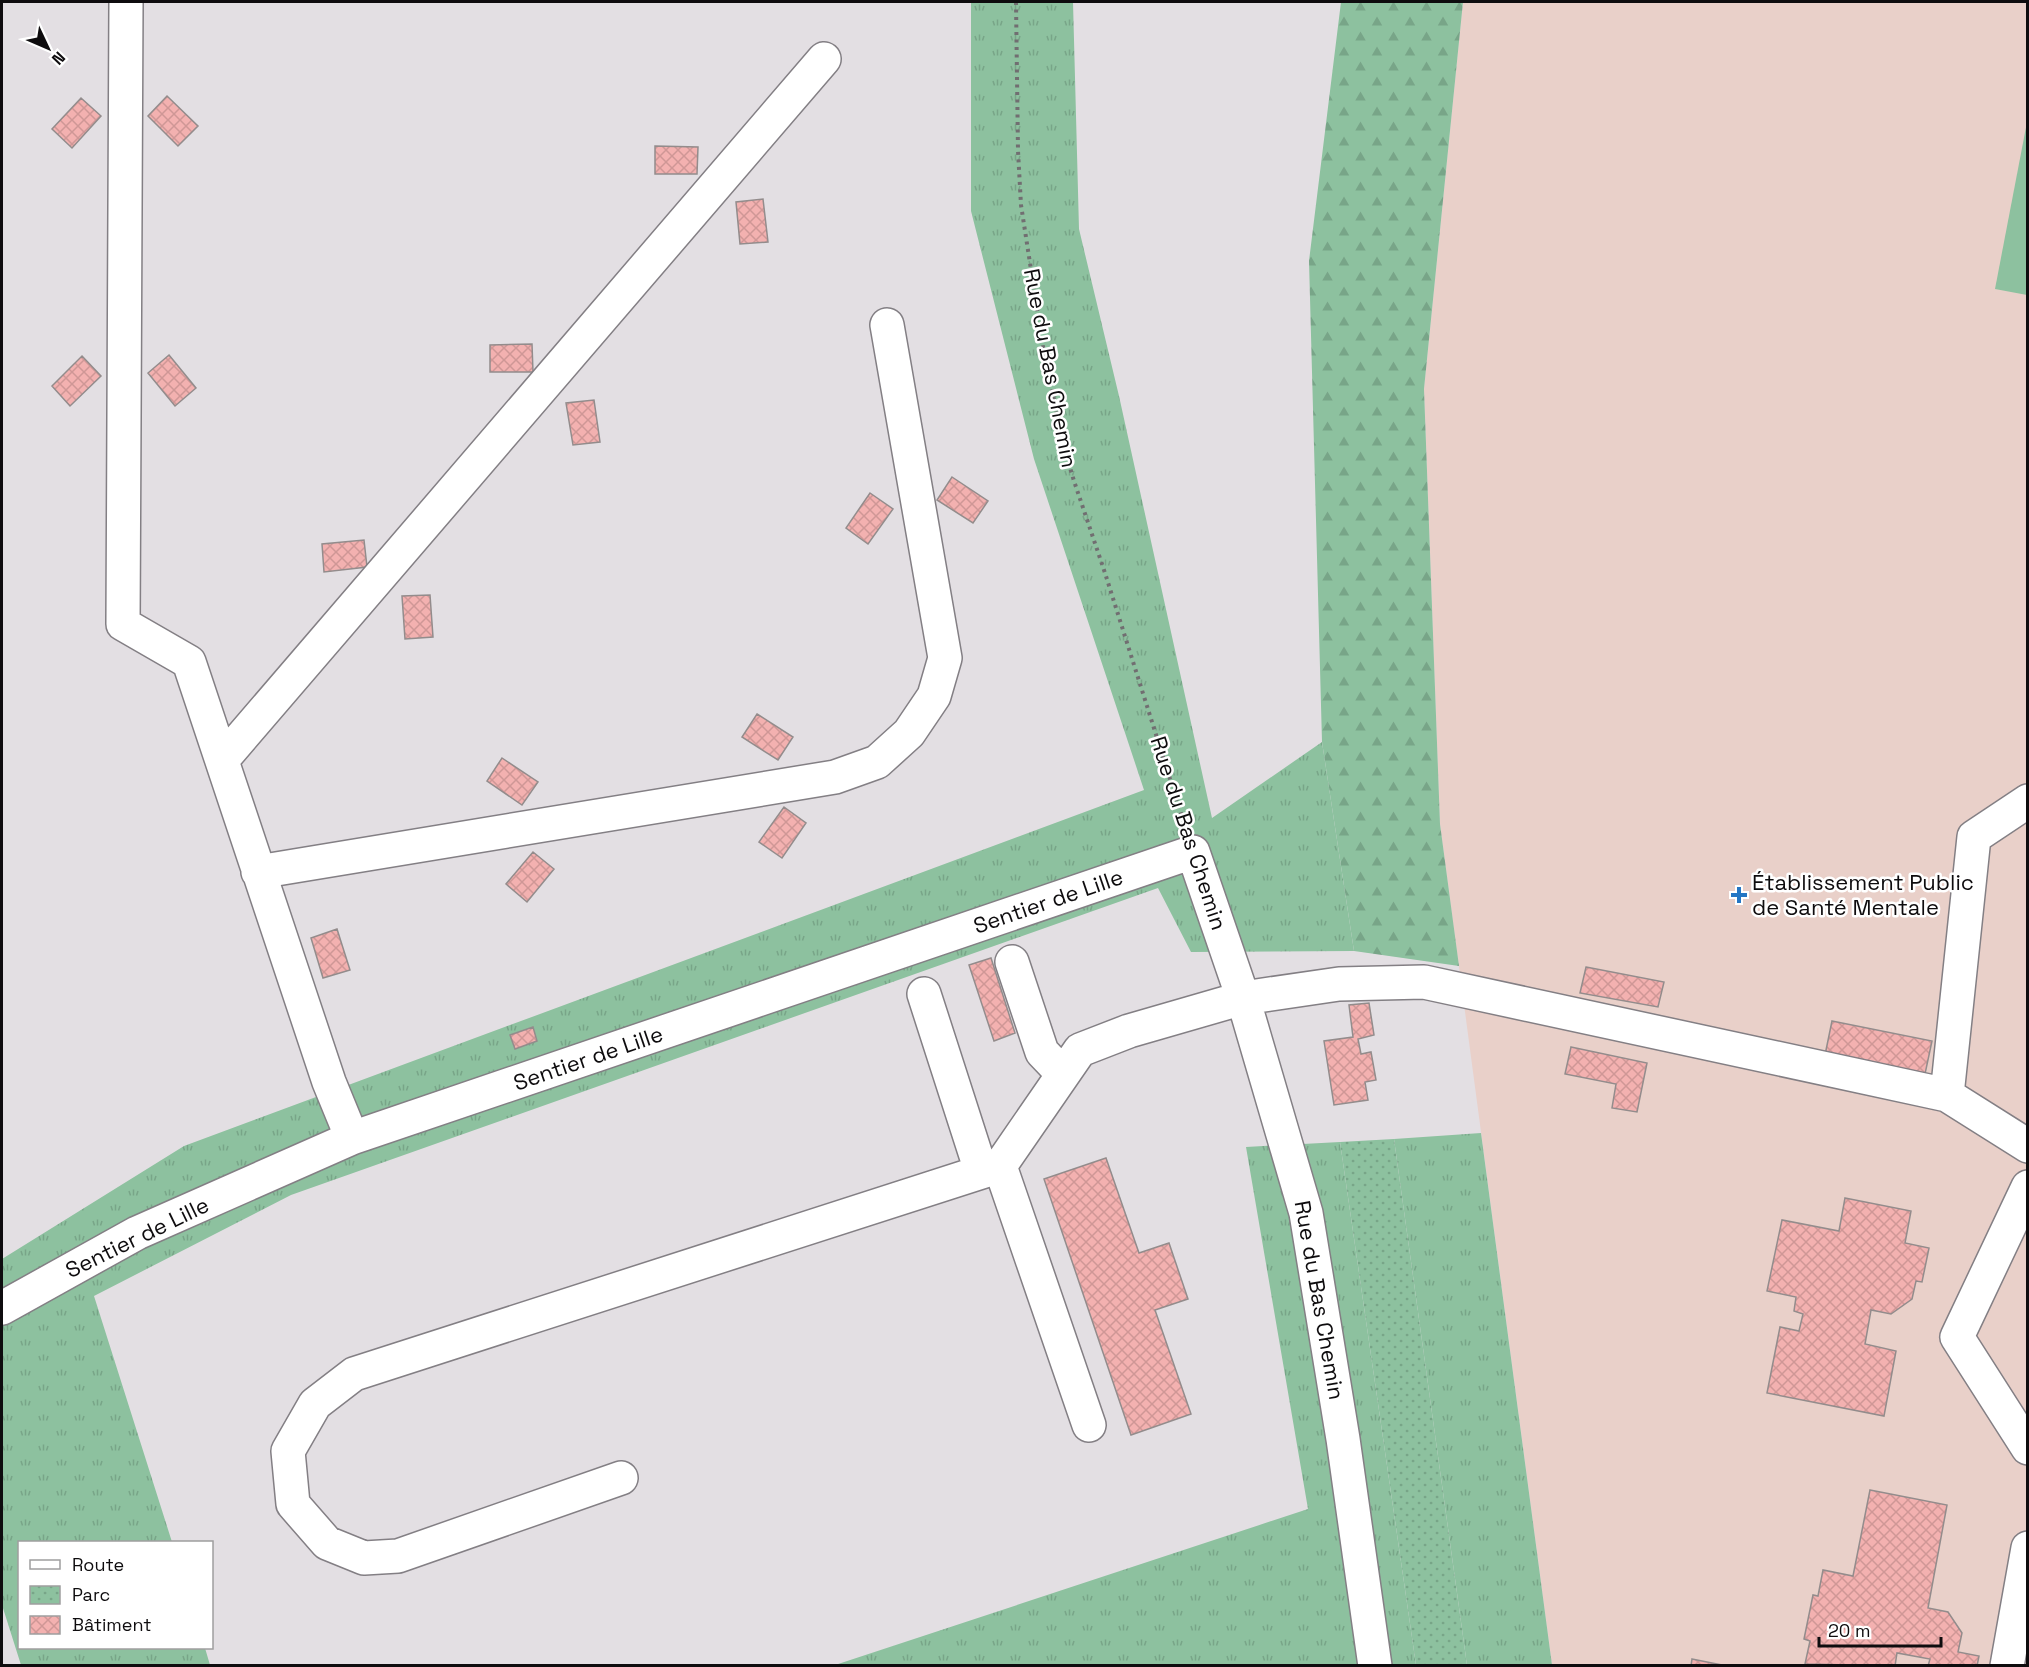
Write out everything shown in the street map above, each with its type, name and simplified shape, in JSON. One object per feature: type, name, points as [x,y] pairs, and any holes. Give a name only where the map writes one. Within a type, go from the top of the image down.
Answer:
[{"type":"street","points":[[126,2],[123,624],[189,662],[329,1082],[352,1138]]},
{"type":"street","points":[[222,760],[824,59]]},
{"type":"street","points":[[258,872],[835,777],[877,762],[909,733],[934,696],[945,658],[887,325]]},
{"type":"street","points":[[1947,1095],[1974,837],[2028,801]]},
{"type":"street","name":"Rue du Bas Chemin","points":[[1193,852],[1243,998],[1306,1213],[1343,1439],[1375,1665]]},
{"type":"street","name":"Sentier de Lille","points":[[2,1308],[137,1233],[352,1138],[1193,852]]},
{"type":"street","points":[[1012,962],[1042,1052],[1063,1074]]},
{"type":"street","points":[[621,1478],[398,1556],[364,1558],[327,1543],[293,1504],[288,1451],[315,1404],[354,1374],[990,1168],[1080,1050],[1129,1031],[1243,998],[1339,984],[1425,982],[1947,1095],[2028,1146]]},
{"type":"street","points":[[924,994],[1089,1425]]},
{"type":"street","points":[[2028,1187],[1957,1337],[2028,1448]]},
{"type":"street","points":[[2007,1665],[2028,1548]]},
{"type":"path","name":"Rue du Bas Chemin","points":[[1016,2],[1017,128],[1021,205],[1043,347],[1074,481],[1109,584],[1193,852]]},
{"type":"shaded area","name":"Établissement Public de Santé Mentale","points":[[1463,2],[2027,2],[2027,1665],[1552,1665],[1440,824],[1424,389]]},
{"type":"green space","points":[[971,2],[1073,2],[1079,229],[1119,396],[1212,818],[1322,742],[1354,951],[1191,952],[1158,888],[291,1195],[94,1296],[172,1541],[18,1541],[18,1649],[205,1649],[210,1665],[21,1665],[2,1605],[2,1259],[184,1146],[1144,790],[1034,459],[971,211]]},
{"type":"green space","points":[[1341,2],[1463,2],[1424,389],[1440,824],[1459,966],[1354,951],[1322,742],[1309,261]]},
{"type":"green space","points":[[2027,122],[2027,295],[1995,289]]},
{"type":"green space","points":[[1481,1133],[1552,1665],[1467,1665],[1394,1139]]},
{"type":"green space","points":[[1394,1139],[1467,1665],[1416,1665],[1340,1142]]},
{"type":"green space","points":[[1340,1142],[1416,1665],[832,1666],[1308,1509],[1246,1147]]},
{"type":"building","points":[[167,96],[198,126],[178,146],[148,116]]},
{"type":"building","points":[[81,98],[101,116],[72,148],[52,129]]},
{"type":"building","points":[[655,146],[698,147],[697,174],[655,174]]},
{"type":"building","points":[[763,199],[768,242],[740,244],[736,202]]},
{"type":"building","points":[[532,344],[533,372],[490,372],[490,345]]},
{"type":"building","points":[[169,355],[196,388],[175,406],[148,373]]},
{"type":"building","points":[[82,356],[101,376],[70,406],[52,386]]},
{"type":"building","points":[[594,400],[600,442],[573,445],[566,403]]},
{"type":"building","points":[[952,477],[988,501],[973,523],[937,500]]},
{"type":"building","points":[[870,493],[893,509],[868,544],[846,528]]},
{"type":"building","points":[[364,540],[367,567],[324,572],[322,544]]},
{"type":"building","points":[[430,595],[433,637],[405,639],[402,596]]},
{"type":"building","points":[[757,714],[793,737],[778,760],[742,737]]},
{"type":"building","points":[[502,758],[538,782],[522,805],[487,781]]},
{"type":"building","points":[[784,807],[806,823],[782,858],[759,842]]},
{"type":"building","points":[[533,852],[554,869],[527,902],[506,884]]},
{"type":"building","points":[[337,929],[350,970],[323,978],[311,938]]},
{"type":"building","points":[[991,958],[1015,1033],[994,1041],[969,965]]},
{"type":"building","points":[[1586,967],[1664,982],[1658,1007],[1580,993]]},
{"type":"building","points":[[1369,1003],[1374,1035],[1358,1039],[1361,1054],[1371,1052],[1376,1080],[1365,1082],[1368,1100],[1334,1105],[1324,1041],[1353,1037],[1349,1005]]},
{"type":"building","points":[[1832,1021],[1932,1041],[1925,1074],[1825,1055]]},
{"type":"building","points":[[533,1027],[537,1041],[515,1049],[510,1035]]},
{"type":"building","points":[[1571,1047],[1647,1063],[1637,1112],[1612,1108],[1616,1084],[1565,1074]]},
{"type":"building","points":[[1106,1158],[1139,1253],[1169,1243],[1188,1299],[1155,1310],[1191,1414],[1131,1435],[1044,1179]]},
{"type":"building","points":[[1845,1198],[1911,1211],[1905,1243],[1929,1248],[1922,1282],[1916,1281],[1912,1299],[1891,1314],[1871,1310],[1865,1344],[1896,1351],[1884,1416],[1767,1393],[1780,1327],[1799,1331],[1803,1314],[1794,1311],[1796,1297],[1767,1291],[1782,1220],[1839,1231]]},
{"type":"building","points":[[1870,1490],[1947,1505],[1928,1608],[1948,1612],[1962,1633],[1958,1652],[1979,1656],[1977,1666],[1928,1666],[1930,1659],[1897,1653],[1895,1666],[1805,1664],[1810,1641],[1804,1639],[1813,1595],[1818,1596],[1823,1570],[1853,1576]]},
{"type":"building","points":[[1692,1659],[1727,1666],[1691,1666]]},
{"type":"place","name":"Établissement Public de Santé Mentale","points":[[1739,895]]}]
